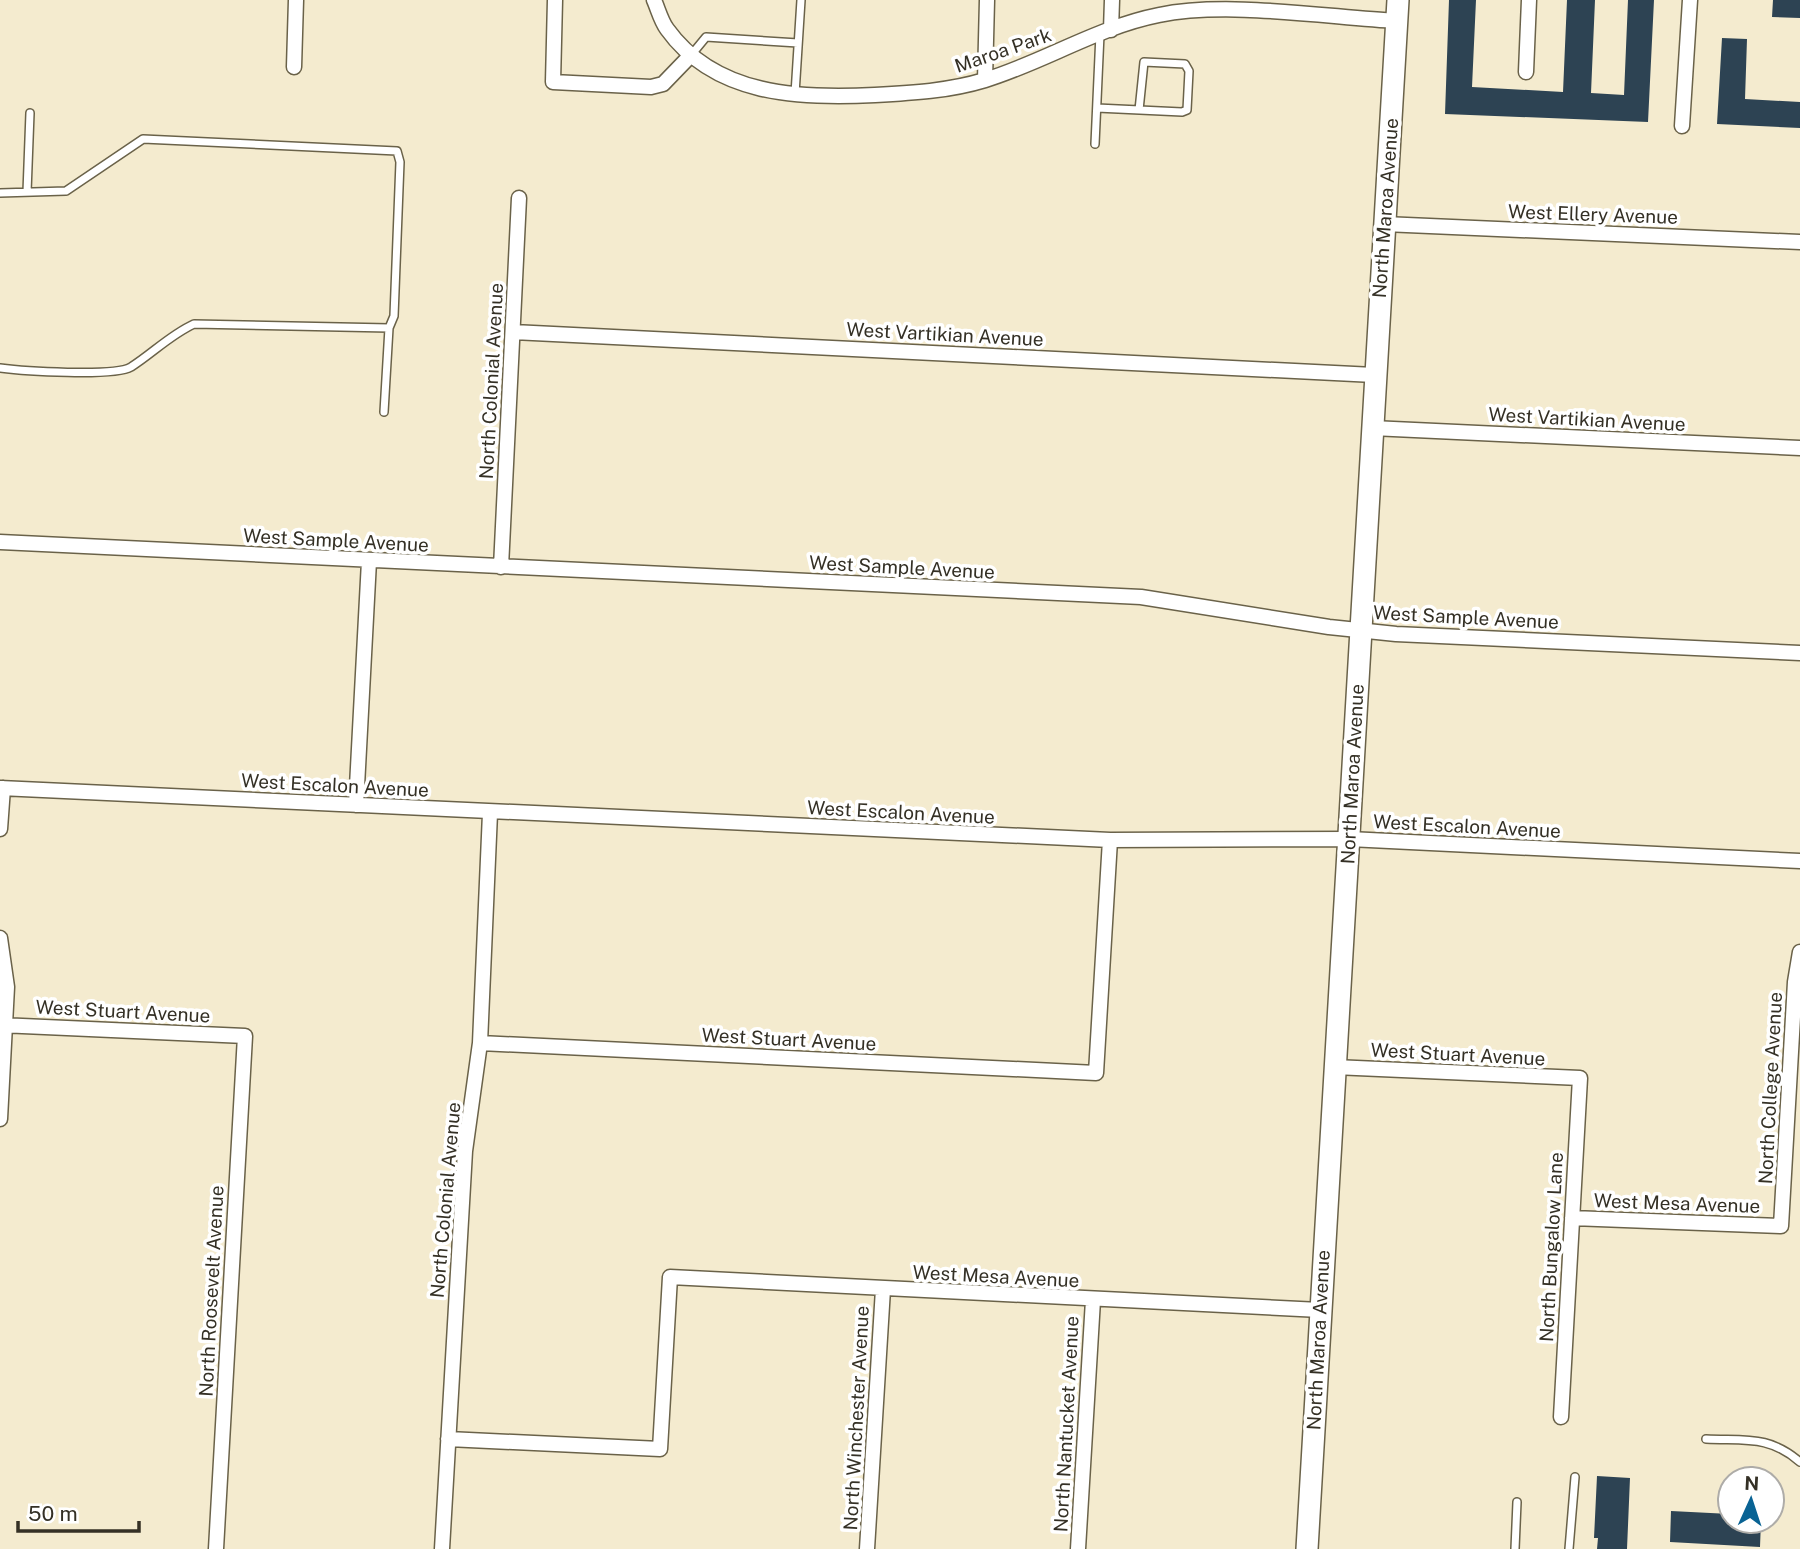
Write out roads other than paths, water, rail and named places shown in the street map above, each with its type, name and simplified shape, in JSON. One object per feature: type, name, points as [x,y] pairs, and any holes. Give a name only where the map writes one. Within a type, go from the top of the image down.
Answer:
[{"type":"main road","name":"North Maroa Avenue","points":[[1307,1549],[1374,375],[1398,11]]},
{"type":"street","points":[[294,67],[296,0]]},
{"type":"street","points":[[555,0],[553,82],[651,87],[663,84],[691,55]]},
{"type":"street","name":"Maroa Park","points":[[654,0],[666,28],[691,55],[731,80],[767,93],[856,96],[931,92],[985,80],[1105,32],[1159,15],[1218,10],[1398,11]]},
{"type":"street","points":[[985,80],[987,0]]},
{"type":"street","points":[[1105,32],[1112,0]]},
{"type":"street","points":[[1525,72],[1530,0]]},
{"type":"street","points":[[1682,126],[1690,0]]},
{"type":"street","name":"North Colonial Avenue","points":[[500,567],[519,198]]},
{"type":"street","name":"West Ellery Avenue","points":[[1384,224],[1800,242]]},
{"type":"street","name":"West Vartikian Avenue","points":[[513,332],[1374,375]]},
{"type":"street","name":"West Vartikian Avenue","points":[[1372,428],[1800,448]]},
{"type":"street","name":"West Sample Avenue","points":[[0,542],[1141,597],[1360,631],[1800,653]]},
{"type":"street","points":[[356,805],[369,561]]},
{"type":"street","points":[[0,829],[1,788]]},
{"type":"street","name":"West Escalon Avenue","points":[[1,788],[1110,840],[1349,839],[1800,861]]},
{"type":"street","name":"North Colonial Avenue","points":[[442,1549],[465,1151],[480,1043],[490,813]]},
{"type":"street","name":"West Stuart Avenue","points":[[480,1043],[1096,1073],[1110,840]]},
{"type":"street","points":[[0,938],[7,987],[0,1119]]},
{"type":"street","name":"North College Avenue","points":[[1781,1226],[1795,982],[1800,952]]},
{"type":"street","name":"West Stuart Avenue","points":[[3,1025],[244,1036]]},
{"type":"street","name":"North Roosevelt Avenue","points":[[216,1549],[244,1036]]},
{"type":"street","name":"West Stuart Avenue","points":[[1334,1067],[1580,1078]]},
{"type":"street","name":"North Bungalow Lane","points":[[1561,1417],[1580,1078]]},
{"type":"street","name":"West Mesa Avenue","points":[[1572,1218],[1781,1226]]},
{"type":"street","name":"West Mesa Avenue","points":[[448,1439],[660,1449],[670,1278],[1320,1310]]},
{"type":"street","name":"North Winchester Avenue","points":[[867,1549],[883,1289]]},
{"type":"street","name":"North Nantucket Avenue","points":[[1078,1549],[1093,1300]]},
{"type":"lane","points":[[795,95],[801,0]]},
{"type":"lane","points":[[1095,144],[1105,32]]},
{"type":"lane","points":[[691,55],[706,37],[798,43]]},
{"type":"lane","points":[[1097,108],[1139,110],[1187,110],[1189,71],[1185,64],[1144,62],[1141,67],[1139,110]]},
{"type":"lane","points":[[27,192],[30,113]]},
{"type":"lane","points":[[0,193],[66,191],[143,139],[397,151],[400,162],[394,316],[389,328],[384,412]]},
{"type":"lane","points":[[0,368],[28,372],[128,369],[177,332],[194,324],[389,328]]},
{"type":"lane","points":[[1706,1439],[1766,1442],[1782,1447],[1800,1462]]},
{"type":"lane","points":[[1569,1549],[1575,1476]]},
{"type":"lane","points":[[1515,1549],[1517,1502]]}]
